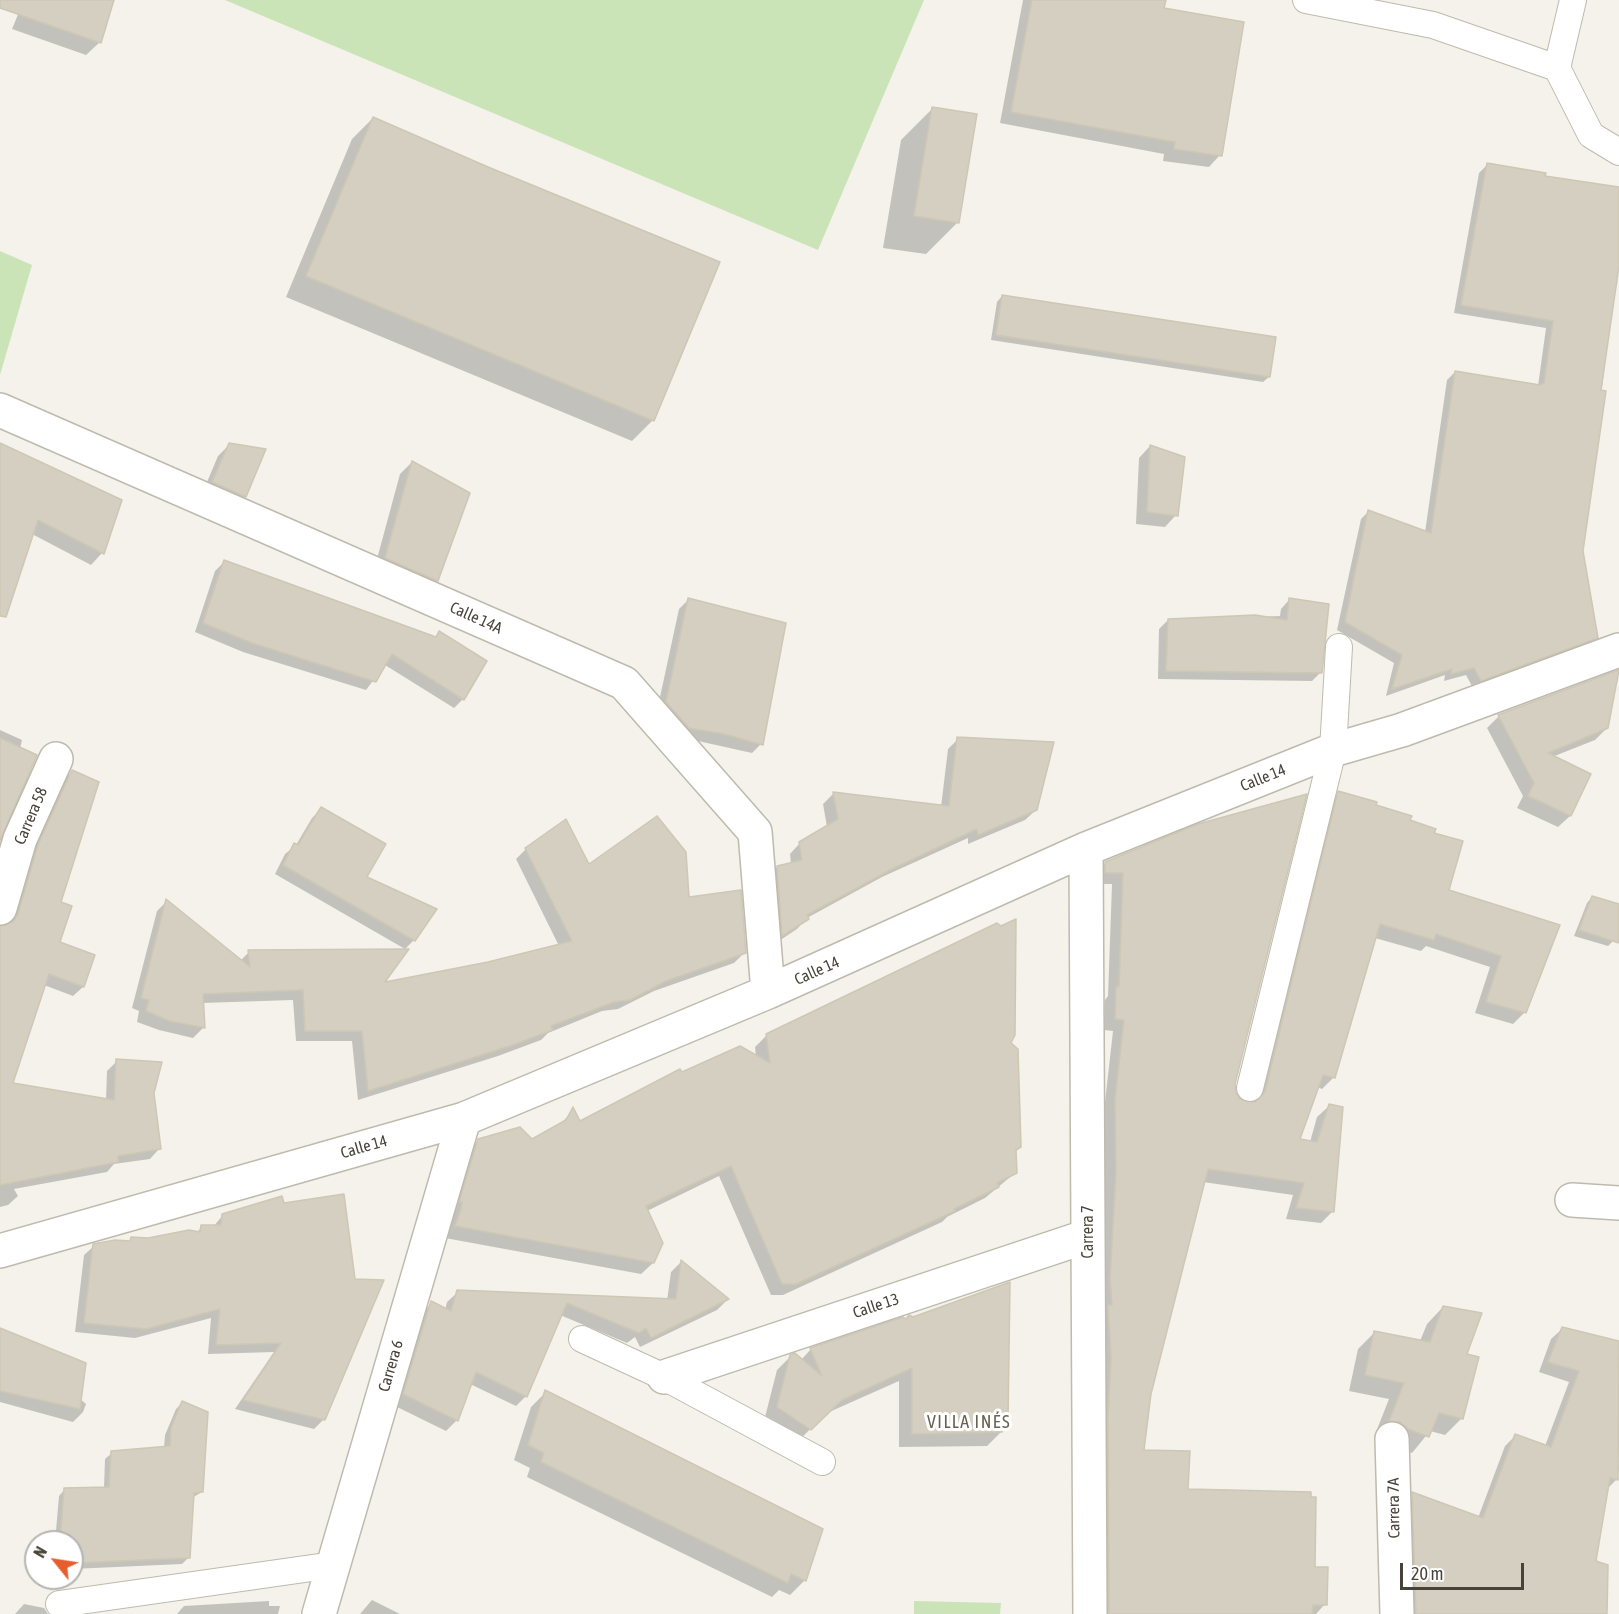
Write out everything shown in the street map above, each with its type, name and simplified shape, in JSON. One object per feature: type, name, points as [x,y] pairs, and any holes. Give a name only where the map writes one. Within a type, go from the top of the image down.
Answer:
[{"type":"street","name":"Calle 14A","points":[[0,410],[624,683],[754,832],[768,992]]},
{"type":"street","name":"Calle 14","points":[[0,1251],[464,1119],[768,992],[1086,849],[1333,750],[1402,730],[1619,650]]},
{"type":"street","name":"Carrera 58","points":[[0,908],[20,839],[56,759]]},
{"type":"street","name":"Carrera 7","points":[[1086,849],[1090,1614]]},
{"type":"street","name":"Carrera 6","points":[[319,1614],[464,1119]]},
{"type":"street","points":[[1572,1200],[1619,1203]]},
{"type":"street","name":"Calle 13","points":[[664,1377],[1088,1236]]},
{"type":"street","name":"Carrera 7A","points":[[1392,1439],[1396,1614]]},
{"type":"lane","points":[[1306,0],[1433,25],[1557,68]]},
{"type":"lane","points":[[1573,0],[1557,68],[1591,135],[1619,152]]},
{"type":"lane","points":[[1250,1088],[1333,750],[1339,647]]},
{"type":"lane","points":[[582,1339],[664,1377],[822,1462]]},
{"type":"lane","points":[[59,1604],[333,1565]]},
{"type":"green space","points":[[225,0],[924,0],[818,250]]},
{"type":"green space","points":[[0,251],[32,265],[0,375]]},
{"type":"green space","points":[[914,1601],[1001,1603],[1000,1614],[914,1614]]},
{"type":"building","points":[[0,0],[114,0],[101,43],[0,8]]},
{"type":"building","points":[[1032,0],[1166,0],[1164,8],[1244,22],[1222,156],[1174,149],[1175,142],[1011,112]]},
{"type":"building","points":[[932,107],[977,114],[959,223],[914,216]]},
{"type":"building","points":[[373,117],[720,262],[654,421],[306,276]]},
{"type":"building","points":[[1487,163],[1546,173],[1545,176],[1619,187],[1619,266],[1601,390],[1606,391],[1583,551],[1598,638],[1481,681],[1474,668],[1451,674],[1452,669],[1392,689],[1402,655],[1345,622],[1368,510],[1431,533],[1455,371],[1540,385],[1544,383],[1553,321],[1461,305]]},
{"type":"building","points":[[1002,295],[1276,337],[1270,377],[996,335]]},
{"type":"building","points":[[0,443],[122,500],[104,554],[38,520],[6,617],[0,616]]},
{"type":"building","points":[[229,443],[266,449],[246,497],[212,482]]},
{"type":"building","points":[[1150,445],[1185,457],[1178,516],[1147,512]]},
{"type":"building","points":[[412,461],[470,493],[438,581],[385,558]]},
{"type":"building","points":[[224,560],[436,637],[439,631],[487,661],[464,700],[392,654],[376,682],[252,643],[203,623]]},
{"type":"building","points":[[688,598],[786,623],[763,745],[724,734],[689,728],[666,702]]},
{"type":"building","points":[[1289,598],[1329,604],[1322,673],[1166,671],[1168,619],[1255,615],[1287,620]]},
{"type":"building","points":[[1619,670],[1608,728],[1548,753],[1591,774],[1571,816],[1528,796],[1534,783],[1498,715]]},
{"type":"building","points":[[957,737],[1054,742],[1037,810],[978,835],[977,829],[894,868],[807,915],[809,919],[782,936],[777,866],[802,860],[799,842],[838,819],[833,792],[949,806]]},
{"type":"building","points":[[0,738],[37,755],[0,841]]},
{"type":"building","points":[[72,770],[99,782],[61,902],[72,906],[60,942],[95,955],[84,987],[49,974],[13,1083],[114,1100],[116,1059],[162,1062],[154,1093],[161,1149],[118,1156],[118,1162],[0,1185],[0,926],[13,922],[18,914],[38,845]]},
{"type":"building","points":[[1338,791],[1377,802],[1376,805],[1412,816],[1410,820],[1436,829],[1434,833],[1463,841],[1449,890],[1560,925],[1526,1013],[1486,1002],[1501,956],[1436,934],[1434,940],[1380,924],[1335,1078],[1323,1075],[1300,1139],[1317,1142],[1329,1104],[1343,1107],[1334,1212],[1296,1208],[1304,1183],[1208,1169],[1151,1394],[1144,1450],[1190,1451],[1188,1489],[1311,1492],[1311,1497],[1316,1497],[1315,1567],[1328,1567],[1327,1605],[1313,1605],[1312,1614],[1109,1614],[1108,1415],[1111,1357],[1108,1305],[1112,1305],[1110,1279],[1116,1173],[1115,1099],[1124,1020],[1115,1019],[1116,987],[1119,987],[1123,873],[1105,873],[1105,862],[1198,824],[1307,794],[1235,1084],[1236,1093],[1240,1099],[1255,1102],[1265,1092]]},
{"type":"building","points":[[321,807],[386,844],[367,877],[437,909],[415,941],[283,865],[294,843],[298,845]]},
{"type":"building","points":[[657,816],[686,852],[689,897],[741,890],[746,953],[666,981],[630,1000],[614,1002],[551,1026],[553,1030],[510,1046],[368,1091],[362,1031],[305,1031],[303,990],[203,994],[205,1028],[170,1021],[146,1011],[149,1000],[141,998],[166,899],[250,967],[248,950],[409,949],[385,982],[488,962],[572,941],[525,848],[566,819],[589,864]]},
{"type":"building","points":[[1592,896],[1619,904],[1619,943],[1579,930]]},
{"type":"building","points":[[1016,919],[1015,1035],[1011,1043],[1018,1049],[1021,1147],[1016,1150],[1017,1173],[997,1183],[999,1187],[954,1209],[955,1211],[796,1284],[782,1284],[731,1166],[646,1206],[663,1243],[654,1263],[455,1226],[461,1209],[462,1202],[459,1202],[478,1139],[520,1127],[532,1139],[566,1120],[573,1107],[580,1121],[680,1069],[682,1072],[740,1046],[770,1063],[766,1034],[997,923],[1001,926]]},
{"type":"building","points":[[344,1194],[355,1279],[384,1280],[325,1420],[243,1400],[281,1343],[216,1345],[220,1309],[146,1329],[84,1323],[93,1244],[115,1240],[130,1241],[131,1237],[148,1238],[189,1230],[200,1232],[201,1225],[221,1225],[222,1214],[282,1196],[284,1203]]},
{"type":"building","points":[[681,1260],[729,1299],[651,1338],[646,1328],[639,1333],[567,1303],[527,1397],[476,1372],[458,1421],[403,1394],[431,1301],[451,1311],[457,1290],[676,1299]]},
{"type":"building","points":[[1010,1282],[1008,1422],[1002,1421],[1002,1432],[912,1434],[912,1368],[842,1400],[811,1430],[777,1407],[790,1355],[795,1353],[822,1376],[810,1348],[903,1317],[906,1319],[909,1315],[913,1317]]},
{"type":"building","points":[[1443,1306],[1482,1313],[1467,1354],[1479,1357],[1463,1419],[1439,1413],[1429,1437],[1408,1429],[1400,1422],[1389,1421],[1404,1383],[1365,1375],[1374,1331],[1430,1342]]},
{"type":"building","points":[[1562,1327],[1619,1341],[1618,1480],[1610,1478],[1596,1561],[1608,1565],[1607,1614],[1416,1614],[1412,1492],[1483,1518],[1515,1434],[1551,1447],[1579,1371],[1548,1362]]},
{"type":"building","points":[[0,1328],[86,1363],[80,1409],[0,1391]]},
{"type":"building","points":[[545,1390],[823,1529],[806,1581],[791,1574],[788,1583],[541,1462],[544,1453],[528,1445]]},
{"type":"building","points":[[182,1401],[208,1412],[203,1492],[194,1493],[190,1558],[84,1562],[84,1530],[61,1530],[64,1488],[109,1487],[111,1451],[170,1446],[171,1428]]},
{"type":"district","name":"VILLA INÉS","points":[[969,1422]]}]
